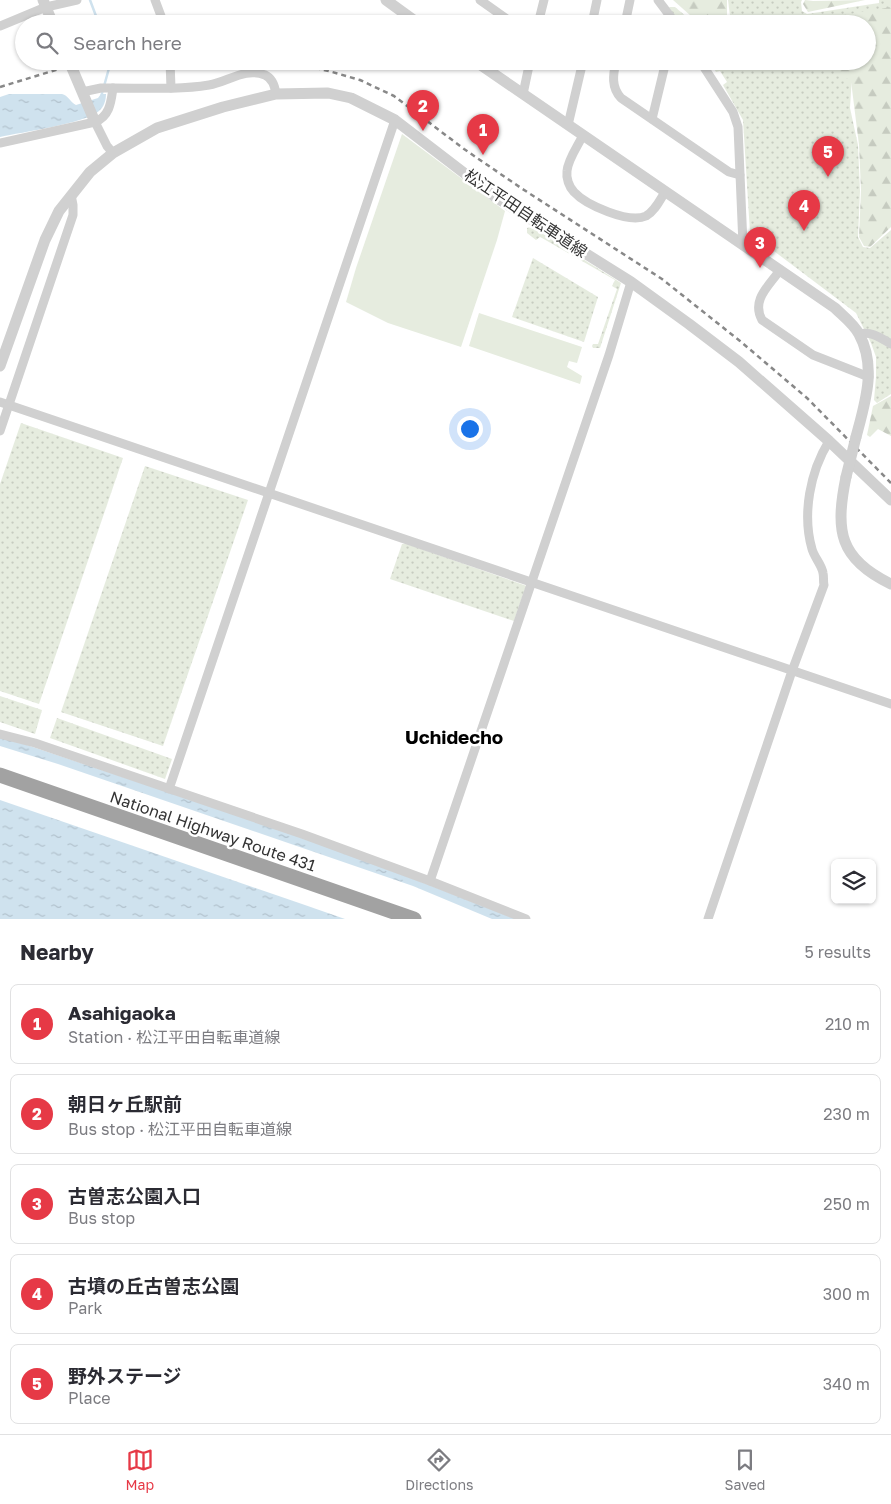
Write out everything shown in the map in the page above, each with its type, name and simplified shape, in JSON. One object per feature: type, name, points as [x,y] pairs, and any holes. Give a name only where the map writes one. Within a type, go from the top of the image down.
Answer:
[{"type":"highway","name":"National Highway Route 431","points":[[0,775],[414,919]]},
{"type":"street","points":[[21,15],[44,3],[77,0]]},
{"type":"street","points":[[155,0],[161,15]]},
{"type":"street","points":[[386,0],[407,15]]},
{"type":"street","points":[[480,0],[492,4],[504,15]]},
{"type":"street","points":[[540,15],[544,0]]},
{"type":"street","points":[[594,15],[597,0]]},
{"type":"street","points":[[626,15],[630,0]]},
{"type":"street","points":[[658,0],[669,15]]},
{"type":"street","points":[[44,3],[49,15]]},
{"type":"street","points":[[0,26],[15,18]]},
{"type":"street","points":[[73,70],[94,119],[112,153]]},
{"type":"street","points":[[170,70],[171,88]]},
{"type":"street","points":[[488,70],[835,308],[851,323],[859,334],[866,357],[869,377],[866,401],[846,478],[840,522],[842,538],[857,563],[872,575],[891,584]]},
{"type":"street","points":[[523,94],[528,70]]},
{"type":"street","points":[[568,125],[581,70]]},
{"type":"street","points":[[615,70],[614,80],[617,94],[729,172],[740,175]]},
{"type":"street","points":[[652,119],[664,70]]},
{"type":"street","points":[[706,70],[733,112],[738,127],[743,245]]},
{"type":"street","points":[[84,96],[107,88],[171,88],[211,85],[242,74],[264,74],[270,78],[276,94]]},
{"type":"street","points":[[0,143],[94,119],[102,119],[109,108],[107,88]]},
{"type":"street","name":"松江平田自転車道線","points":[[1,362],[45,240],[59,211],[90,172],[112,153],[157,128],[193,116],[276,94],[328,93],[351,98],[395,120],[494,196],[631,282],[739,362],[890,497]]},
{"type":"street","points":[[169,789],[395,120]]},
{"type":"street","points":[[583,135],[567,170],[569,185],[575,193],[598,208],[626,218],[638,218],[647,216],[665,192]]},
{"type":"street","points":[[0,431],[4,404],[73,215],[71,195]]},
{"type":"street","points":[[780,270],[759,300],[758,312],[762,320],[812,355],[869,377]]},
{"type":"street","points":[[430,881],[631,282]]},
{"type":"street","points":[[859,334],[866,332],[878,336],[891,344]]},
{"type":"street","points":[[4,404],[891,704]]},
{"type":"street","points":[[708,919],[792,671],[824,585],[823,572],[812,550],[808,510],[812,478],[823,450],[829,441]]},
{"type":"street","points":[[0,734],[35,743],[302,834],[526,919]]},
{"type":"green space","points":[[673,0],[727,0],[727,15],[690,15]]},
{"type":"green space","points":[[728,0],[802,0],[802,11],[807,14],[879,3],[879,0],[891,0],[891,10],[867,15],[730,15]]},
{"type":"green space","points":[[805,0],[865,0],[808,12],[803,4]]},
{"type":"green space","points":[[669,7],[675,7],[684,15],[674,15]]},
{"type":"green space","points":[[891,7],[891,227],[870,247],[864,246],[859,237],[861,190],[859,145],[851,81],[833,70],[876,70],[876,15],[844,15]]},
{"type":"green space","points":[[715,70],[842,70],[852,76],[850,108],[858,145],[860,191],[858,237],[863,247],[870,248],[891,230],[891,394],[877,403],[874,400],[876,357],[856,313],[750,233],[743,120],[723,85],[727,82],[720,71],[716,72]]},
{"type":"green space","points":[[402,134],[505,211],[461,347],[388,323],[346,302]]},
{"type":"green space","points":[[532,227],[621,283],[600,348],[593,348],[592,346],[593,344],[598,344],[617,289],[612,286],[615,280],[542,238],[540,237],[536,240],[527,233],[527,228]]},
{"type":"green space","points":[[533,258],[598,297],[584,342],[512,317]]},
{"type":"green space","points":[[479,313],[582,347],[577,363],[569,361],[567,367],[582,376],[580,384],[469,346]]},
{"type":"green space","points":[[891,396],[891,436],[878,429],[870,437],[867,435],[873,406]]},
{"type":"green space","points":[[21,423],[123,458],[39,704],[0,691],[0,484]]},
{"type":"green space","points":[[145,466],[248,500],[163,746],[61,712]]},
{"type":"green space","points":[[402,544],[407,544],[526,586],[514,621],[390,579]]},
{"type":"green space","points":[[0,696],[42,710],[35,734],[0,722]]},
{"type":"green space","points":[[57,718],[172,759],[165,779],[50,738]]},
{"type":"water","points":[[9,94],[62,94],[76,105],[98,98],[101,94],[106,94],[102,108],[91,116],[67,124],[0,137],[0,97]]},
{"type":"water","points":[[0,736],[332,847],[516,919],[492,919],[413,886],[58,764],[0,746]]},
{"type":"water","points":[[0,800],[302,904],[345,919],[0,919]]},
{"type":"waterway","points":[[90,0],[96,15]]},
{"type":"waterway","points":[[101,97],[108,70]]},
{"type":"railway","points":[[0,87],[56,70]]},
{"type":"railway","points":[[324,70],[360,80],[394,96],[464,149],[521,188],[662,279],[740,341],[807,398],[891,483]]},
{"type":"place","name":"朝日ヶ丘駅前","points":[[423,131]]},
{"type":"place","name":"Asahigaoka","points":[[483,155]]},
{"type":"place","name":"野外ステージ","points":[[828,177]]},
{"type":"place","name":"古墳の丘古曽志公園","points":[[804,231]]},
{"type":"place","name":"古曽志公園入口","points":[[760,268]]},
{"type":"district","name":"Uchidecho","points":[[454,737]]}]
